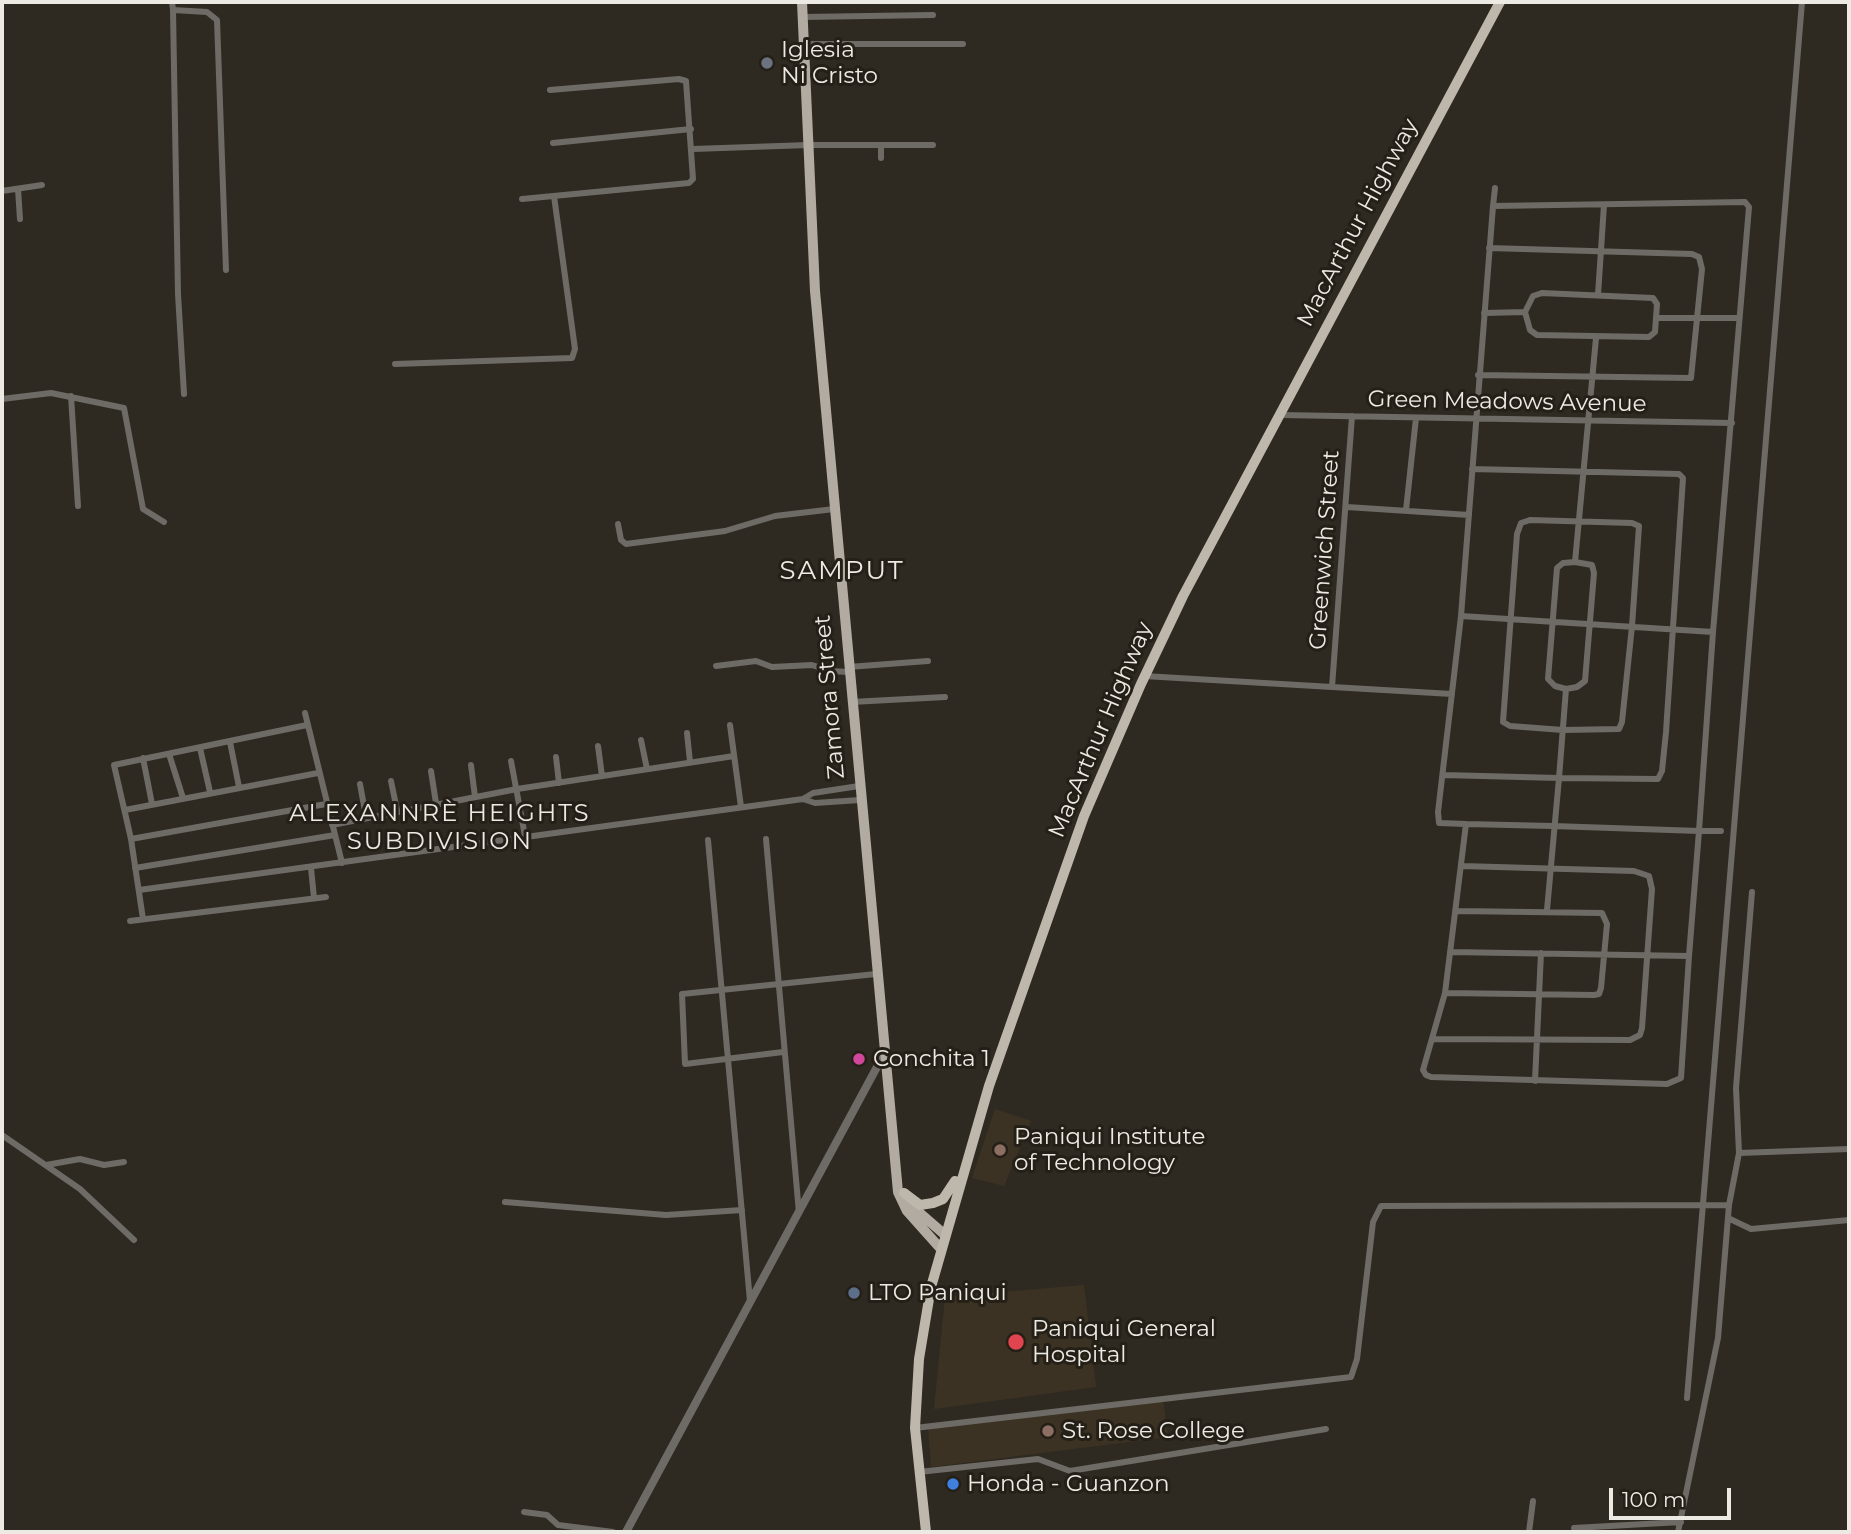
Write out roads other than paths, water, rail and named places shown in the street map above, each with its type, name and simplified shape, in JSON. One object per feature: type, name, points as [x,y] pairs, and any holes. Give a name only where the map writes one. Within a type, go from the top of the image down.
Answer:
[{"type":"highway","name":"MacArthur Highway","points":[[926,1532],[915,1428],[924,1324],[940,1248],[1016,1006],[1076,838],[1144,676],[1183,596],[1500,2]]},
{"type":"highway","points":[[902,1195],[922,1205],[938,1202],[948,1193],[966,1160]]},
{"type":"main road","name":"Zamora Street","points":[[802,2],[816,290],[884,1055],[902,1195],[914,1220],[940,1248]]},
{"type":"main road","name":"Zamora Street","points":[[902,1195],[944,1234]]},
{"type":"street","points":[[172,2],[178,294],[184,394]]},
{"type":"street","points":[[1687,1398],[1802,2]]},
{"type":"street","points":[[173,10],[207,12],[217,20],[226,270]]},
{"type":"street","points":[[803,18],[933,15]]},
{"type":"street","points":[[804,44],[963,44]]},
{"type":"street","points":[[522,199],[690,183],[693,179],[689,86],[682,79],[550,89]]},
{"type":"street","points":[[553,143],[691,129]]},
{"type":"street","points":[[881,145],[881,158]]},
{"type":"street","points":[[693,149],[933,145]]},
{"type":"street","points":[[2,191],[42,185]]},
{"type":"street","points":[[1495,187],[1461,616],[1438,820],[1466,824],[1721,831]]},
{"type":"street","points":[[18,188],[20,219]]},
{"type":"street","points":[[395,364],[572,358],[575,349],[554,196]]},
{"type":"street","points":[[1466,824],[1445,993],[1423,1070],[1431,1077],[1535,1081],[1667,1084],[1681,1079],[1713,632],[1748,204],[1493,206]]},
{"type":"street","points":[[1598,296],[1604,205]]},
{"type":"street","points":[[1478,375],[1691,378],[1698,318],[1702,269],[1699,257],[1489,248]]},
{"type":"street","points":[[1542,293],[1598,296],[1653,298],[1657,304],[1653,336],[1596,338],[1537,335],[1530,330],[1525,312],[1532,296],[1542,293]]},
{"type":"street","points":[[1484,313],[1525,312]]},
{"type":"street","points":[[1656,318],[1739,318]]},
{"type":"street","points":[[1575,562],[1586,422],[1596,338]]},
{"type":"street","points":[[2,399],[41,394],[71,396],[124,408],[143,509],[164,522]]},
{"type":"street","points":[[71,396],[78,506]]},
{"type":"street","name":"Green Meadows Avenue","points":[[1281,415],[1732,424]]},
{"type":"street","name":"Greenwich Street","points":[[1332,687],[1352,416]]},
{"type":"street","points":[[1406,510],[1416,418]]},
{"type":"street","points":[[1443,775],[1658,779],[1662,771],[1683,478],[1679,474],[1472,468]]},
{"type":"street","points":[[1347,506],[1469,515]]},
{"type":"street","points":[[618,524],[621,540],[626,544],[725,531],[775,516],[834,509]]},
{"type":"street","points":[[1530,520],[1578,520],[1632,523],[1639,526],[1621,727],[1563,730],[1510,726],[1503,722],[1510,618],[1521,523],[1530,520]]},
{"type":"street","points":[[1575,562],[1588,563],[1593,568],[1590,623],[1585,681],[1566,689],[1555,686],[1548,679],[1552,621],[1557,568],[1563,563],[1575,562]]},
{"type":"street","points":[[1461,616],[1713,632]]},
{"type":"street","points":[[716,666],[756,660],[772,667],[812,665],[830,671],[928,661]]},
{"type":"street","points":[[1144,676],[1452,694]]},
{"type":"street","points":[[1547,911],[1566,689]]},
{"type":"street","points":[[851,702],[945,697]]},
{"type":"street","points":[[305,713],[342,863]]},
{"type":"street","points":[[143,919],[131,839],[114,765],[307,725]]},
{"type":"street","points":[[730,725],[741,807]]},
{"type":"street","points":[[687,733],[690,762]]},
{"type":"street","points":[[641,740],[647,769]]},
{"type":"street","points":[[230,742],[239,787]]},
{"type":"street","points":[[598,746],[603,776]]},
{"type":"street","points":[[200,748],[210,792]]},
{"type":"street","points":[[169,754],[183,798]]},
{"type":"street","points":[[332,825],[397,810],[517,789],[734,756]]},
{"type":"street","points":[[556,757],[559,783]]},
{"type":"street","points":[[143,758],[152,804]]},
{"type":"street","points":[[511,761],[525,836]]},
{"type":"street","points":[[471,765],[475,797]]},
{"type":"street","points":[[431,771],[436,803]]},
{"type":"street","points":[[125,810],[318,773]]},
{"type":"street","points":[[391,781],[397,810]]},
{"type":"street","points":[[360,784],[366,817]]},
{"type":"street","points":[[139,890],[803,799],[814,793],[859,786]]},
{"type":"street","points":[[842,788],[843,801]]},
{"type":"street","points":[[803,799],[815,803],[860,800]]},
{"type":"street","points":[[131,839],[326,804]]},
{"type":"street","points":[[135,867],[335,835]]},
{"type":"street","points":[[766,839],[799,1213]]},
{"type":"street","points":[[708,840],[750,1301]]},
{"type":"street","points":[[1433,1039],[1636,1038],[1642,1028],[1652,889],[1648,876],[1634,871],[1462,866]]},
{"type":"street","points":[[311,868],[314,898]]},
{"type":"street","points":[[1678,1532],[1718,1338],[1729,1205],[1739,1153],[1736,1087],[1752,892]]},
{"type":"street","points":[[131,921],[326,897]]},
{"type":"street","points":[[1445,993],[1599,994],[1607,924],[1602,913],[1457,911]]},
{"type":"street","points":[[1450,951],[1689,956]]},
{"type":"street","points":[[1535,1081],[1541,953]]},
{"type":"street","points":[[783,1052],[692,1065],[684,1061],[682,994],[876,974]]},
{"type":"street","points":[[626,1532],[884,1055]]},
{"type":"street","points":[[2,1135],[90,1197],[134,1240]]},
{"type":"street","points":[[1739,1153],[1849,1149]]},
{"type":"street","points":[[46,1165],[80,1159],[104,1166],[124,1162]]},
{"type":"street","points":[[505,1202],[666,1215],[742,1210]]},
{"type":"street","points":[[915,1428],[1352,1377],[1357,1359],[1373,1222],[1381,1206],[1729,1205]]},
{"type":"street","points":[[1728,1218],[1751,1229],[1849,1220]]},
{"type":"street","points":[[919,1472],[1038,1459],[1070,1471],[1326,1429]]},
{"type":"street","points":[[1528,1532],[1533,1501]]},
{"type":"street","points":[[524,1512],[547,1515],[558,1525],[614,1532]]},
{"type":"street","points":[[1574,1528],[1681,1522]]},
{"type":"place","name":"Iglesia Ni Cristo","points":[[767,63]]},
{"type":"place","name":"Conchita 1","points":[[859,1059]]},
{"type":"place","name":"Paniqui Institute of Technology","points":[[1000,1150]]},
{"type":"place","name":"LTO Paniqui","points":[[854,1293]]},
{"type":"place","name":"Paniqui General Hospital","points":[[1016,1342]]},
{"type":"place","name":"St. Rose College","points":[[1048,1431]]},
{"type":"place","name":"Honda - Guanzon","points":[[953,1484]]},
{"type":"district","name":"SAMPUT","points":[[842,571]]},
{"type":"district","name":"ALEXANNRÈ HEIGHTS SUBDIVISION","points":[[440,828]]}]
